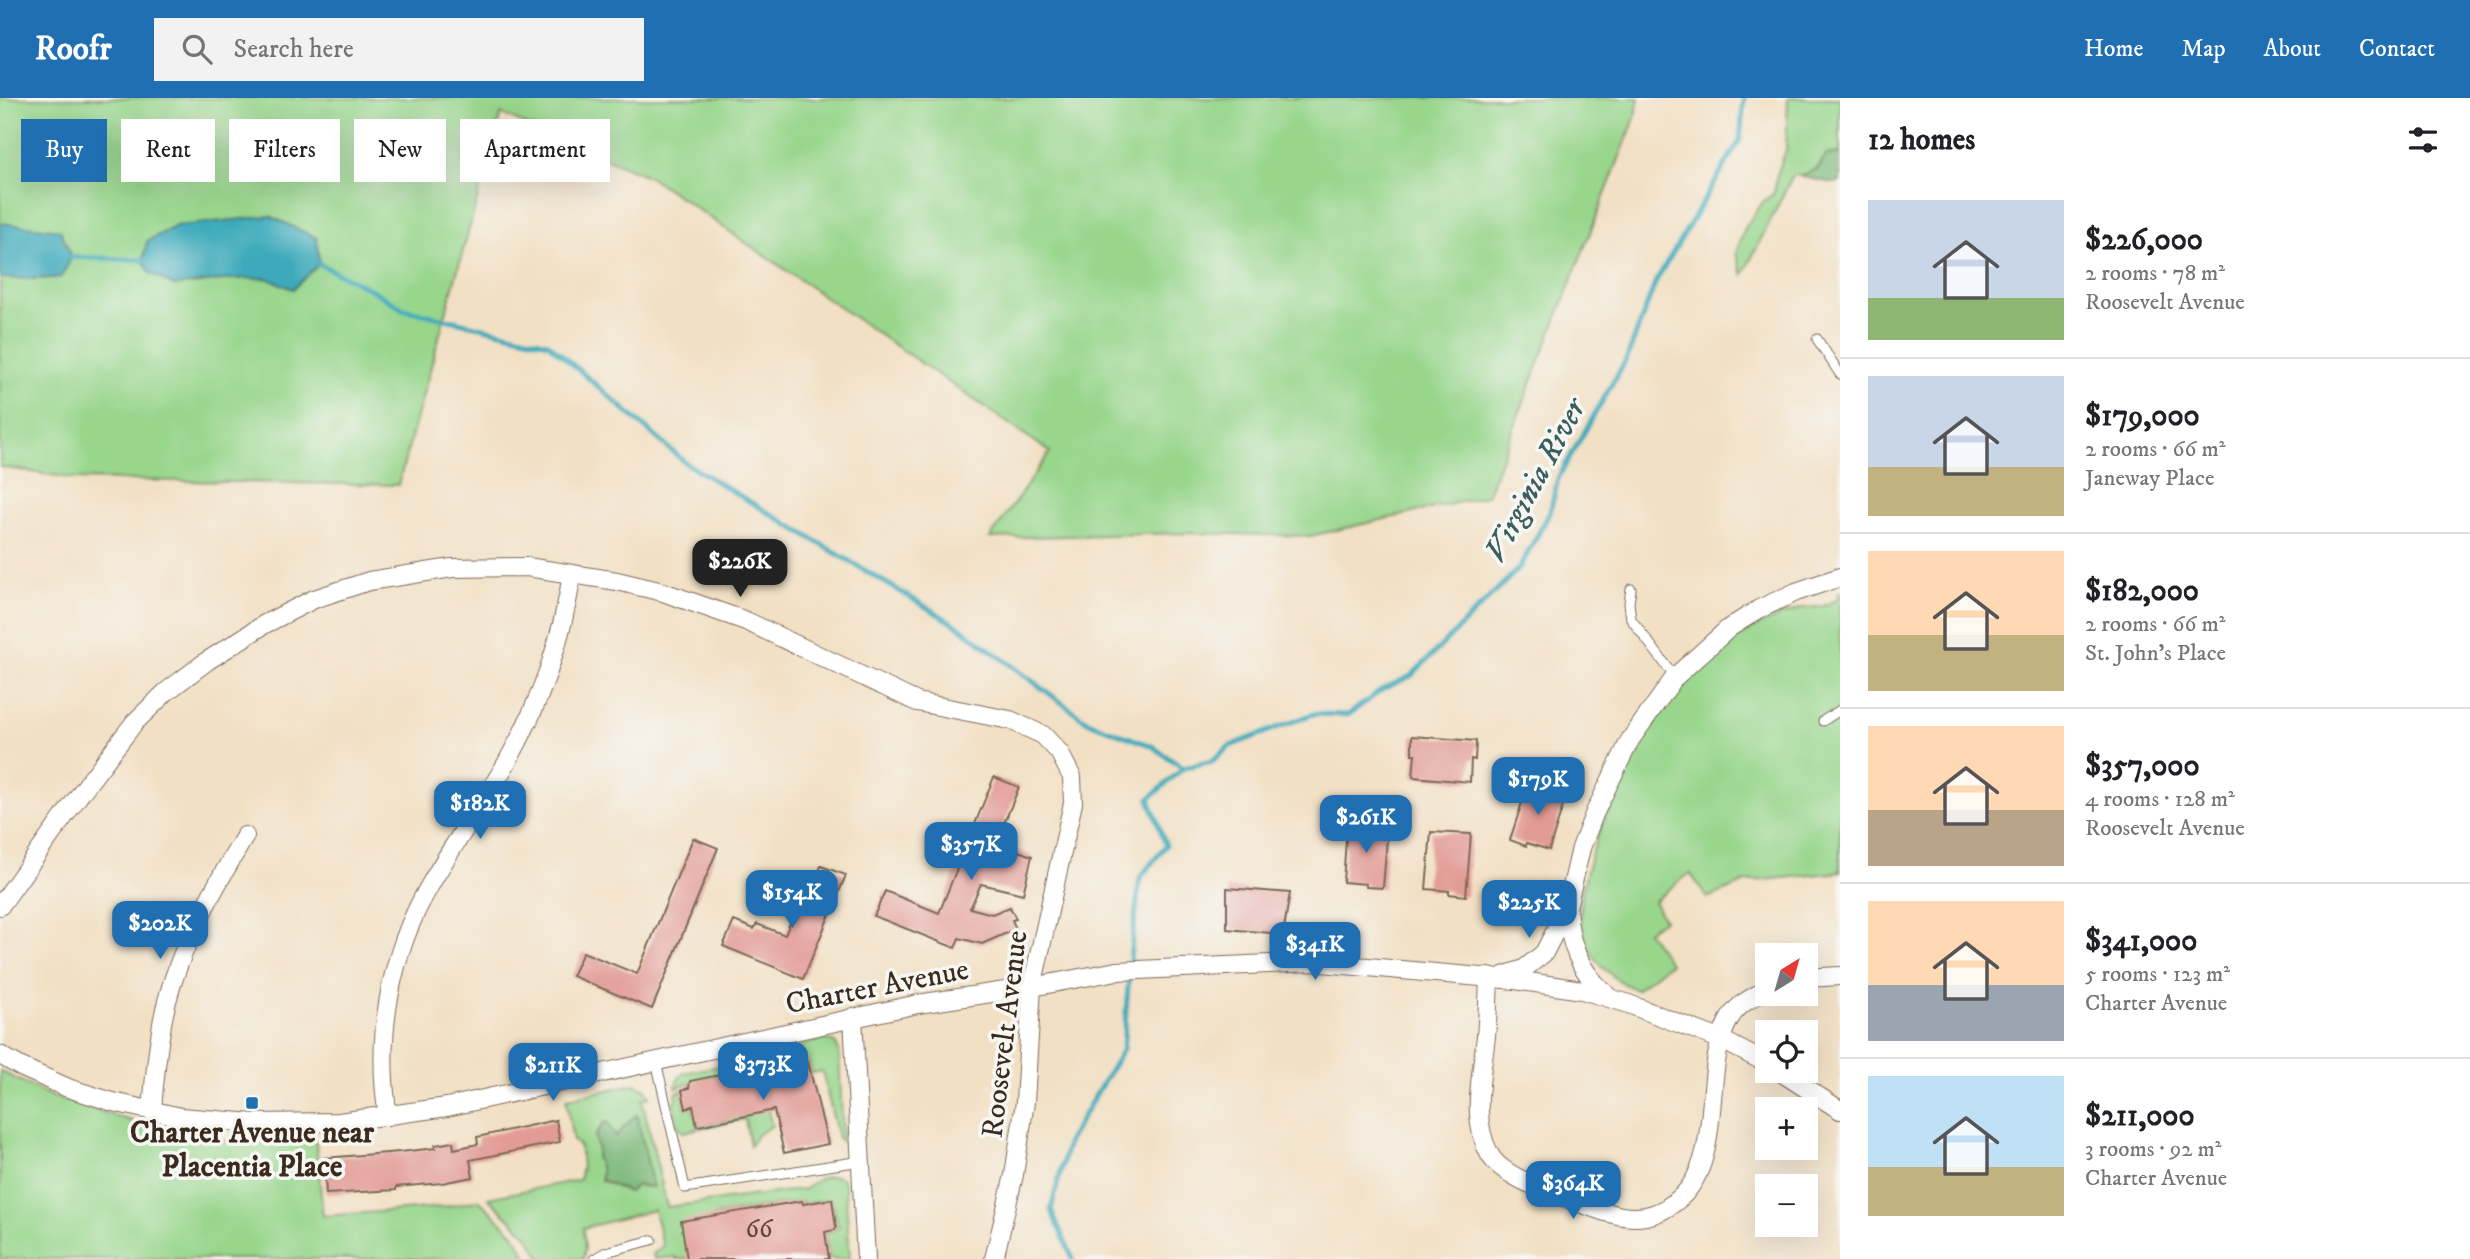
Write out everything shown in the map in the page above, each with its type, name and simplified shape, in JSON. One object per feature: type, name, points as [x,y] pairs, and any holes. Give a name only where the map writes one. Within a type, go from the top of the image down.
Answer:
[{"type":"street","name":"Roosevelt Avenue","points":[[0,906],[134,723],[166,692],[207,661],[314,599],[369,581],[452,568],[527,567],[663,592],[746,621],[917,702],[1010,720],[1043,735],[1067,764],[1072,776],[1073,803],[1032,987],[1025,1102],[1014,1175],[994,1259]]},
{"type":"street","points":[[388,1116],[382,1082],[384,1026],[407,931],[428,887],[506,763],[526,723],[549,668],[567,607],[572,574]]},
{"type":"street","points":[[1755,995],[1739,1007],[1729,1021],[1714,1078],[1710,1123],[1700,1168],[1688,1190],[1670,1207],[1647,1217],[1630,1218],[1594,1208],[1517,1178],[1491,1158],[1481,1133],[1479,1107],[1489,977],[1507,976],[1524,969],[1544,953],[1567,908],[1581,848],[1595,812],[1630,740],[1675,677],[1729,628],[1759,609],[1796,592],[1840,577]]},
{"type":"street","points":[[152,1111],[162,1023],[171,989],[185,949],[212,891],[245,836]]},
{"type":"street","points":[[1567,908],[1569,933],[1576,957],[1595,985],[1611,998]]},
{"type":"street","name":"Charter Avenue","points":[[0,1055],[68,1088],[181,1117],[254,1124],[340,1122],[447,1107],[853,1017],[1117,971],[1311,962],[1554,985],[1611,998],[1722,1041],[1755,1058]]},
{"type":"street","points":[[1818,977],[1840,976]]},
{"type":"street","points":[[853,1017],[866,1259]]},
{"type":"street","points":[[1798,1083],[1840,1110]]},
{"type":"lane","points":[[1817,339],[1840,374]]},
{"type":"lane","points":[[1631,589],[1631,619],[1675,677]]},
{"type":"lane","points":[[1823,721],[1840,710]]},
{"type":"lane","points":[[656,1061],[685,1188],[861,1161]]},
{"type":"lane","points":[[594,1259],[606,1252],[652,1240]]},
{"type":"green space","points":[[0,98],[1639,98],[1635,118],[1487,496],[1310,536],[1189,533],[990,538],[1050,452],[652,178],[610,160],[610,119],[513,119],[501,114],[500,119],[460,119],[460,182],[482,182],[398,485],[76,479],[0,467]]},
{"type":"green space","points":[[1788,98],[1840,98],[1840,153],[1826,155],[1809,173],[1793,175],[1743,275],[1736,253],[1746,226],[1763,202],[1774,193],[1786,150]]},
{"type":"green space","points":[[1840,153],[1840,182],[1831,183],[1800,176],[1818,169],[1826,155]]},
{"type":"green space","points":[[1840,591],[1840,872],[1746,882],[1707,898],[1690,873],[1654,901],[1664,920],[1647,931],[1670,963],[1636,990],[1608,972],[1593,956],[1583,935],[1580,915],[1591,856],[1625,772],[1640,744],[1676,693],[1718,651],[1747,631],[1768,621],[1802,608],[1828,604],[1837,599]]},
{"type":"green space","points":[[825,1039],[835,1043],[839,1050],[843,1142],[838,1138],[822,1071],[811,1073],[808,1062],[795,1063],[773,1075],[770,1059],[755,1058]]},
{"type":"green space","points":[[743,1061],[745,1071],[712,1076],[676,1088],[678,1079],[684,1073]]},
{"type":"green space","points":[[0,1071],[53,1097],[175,1134],[227,1141],[316,1142],[323,1216],[444,1207],[479,1200],[514,1234],[528,1259],[0,1259]]},
{"type":"green space","points":[[635,1084],[646,1089],[650,1097],[642,1099],[667,1207],[805,1189],[827,1176],[842,1178],[845,1186],[850,1259],[829,1259],[825,1232],[835,1230],[835,1227],[839,1226],[831,1199],[715,1215],[687,1259],[654,1259],[653,1254],[663,1246],[654,1210],[583,1228],[583,1259],[542,1259],[526,1234],[488,1198],[579,1180],[582,1167],[580,1147],[573,1140],[566,1099]],"holes":[[[637,1115],[646,1187],[637,1185],[629,1192],[601,1180],[595,1137],[602,1125],[608,1123],[615,1138]]]},
{"type":"green space","points":[[682,1090],[686,1108],[693,1106],[697,1126],[726,1120],[764,1096],[772,1126],[758,1134],[750,1146],[745,1119],[683,1132],[678,1126],[673,1102],[677,1101],[676,1093]]},
{"type":"green space","points":[[637,1115],[653,1187],[637,1185],[629,1192],[601,1180],[595,1137],[604,1122],[608,1123],[616,1137]]},
{"type":"water","points":[[270,216],[317,238],[319,264],[293,289],[266,278],[174,286],[150,273],[143,260],[147,241],[176,226]]},
{"type":"water","points":[[0,223],[60,230],[72,257],[61,277],[0,278]]},
{"type":"building","points":[[1412,736],[1476,741],[1475,760],[1471,759],[1470,782],[1413,777],[1415,754],[1412,754]]},
{"type":"building","points":[[994,777],[1019,787],[996,843],[1032,856],[1023,894],[981,884],[970,908],[992,914],[1010,907],[1016,919],[1012,920],[1016,929],[982,944],[959,938],[955,948],[874,916],[885,891],[939,913]]},
{"type":"building","points":[[1529,781],[1566,796],[1549,850],[1510,840]]},
{"type":"building","points":[[1371,824],[1388,826],[1383,888],[1343,882],[1347,825],[1370,828]]},
{"type":"building","points":[[1431,832],[1471,834],[1466,896],[1426,889]]},
{"type":"building","points":[[693,838],[718,848],[652,1009],[572,976],[583,952],[637,974]]},
{"type":"building","points":[[821,866],[846,875],[803,979],[723,946],[734,921],[754,929],[757,924],[785,935],[797,907],[802,909]]},
{"type":"building","points":[[1227,888],[1290,893],[1283,934],[1227,929]]},
{"type":"building","points":[[808,1062],[828,1144],[784,1153],[774,1110],[697,1126],[693,1106],[686,1109],[682,1090],[689,1088],[690,1081],[749,1069],[752,1069],[753,1073]]},
{"type":"building","points":[[556,1120],[560,1142],[470,1160],[473,1177],[396,1187],[396,1190],[326,1194],[324,1158],[435,1148],[435,1145],[453,1142],[454,1149],[478,1144],[477,1137]]},
{"type":"building","points":[[832,1199],[836,1227],[835,1230],[825,1232],[829,1259],[687,1259],[681,1221],[802,1201],[803,1204]]},
{"type":"waterway","name":"Virginia River","points":[[1073,1259],[1051,1210],[1068,1141],[1123,1049],[1140,878],[1166,845],[1149,799],[1183,768],[1212,761],[1230,746],[1313,714],[1348,715],[1383,689],[1411,676],[1520,567],[1550,512],[1558,478],[1627,358],[1656,281],[1740,140],[1744,98]]},
{"type":"waterway","points":[[72,257],[143,260]]},
{"type":"waterway","points":[[319,264],[372,290],[403,309],[548,343],[687,464],[958,626],[1088,722],[1152,746],[1183,768]]},
{"type":"place","name":"Charter Avenue near Placentia Place","points":[[252,1103]]}]
